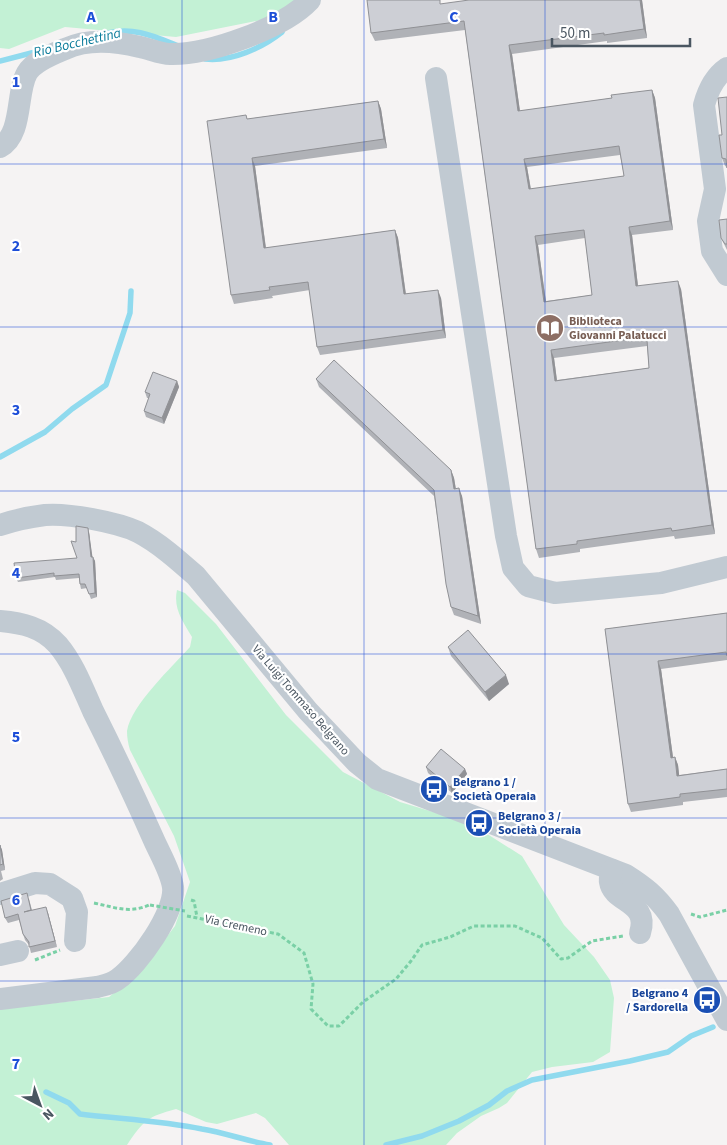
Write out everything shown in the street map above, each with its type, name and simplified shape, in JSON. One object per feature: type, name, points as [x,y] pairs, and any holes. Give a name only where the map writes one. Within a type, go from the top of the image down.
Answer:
[{"type":"street","points":[[0,146],[8,140],[17,118],[26,74],[45,58],[68,47],[87,42],[112,42],[168,54],[187,53],[238,39],[278,23],[292,15],[310,0]]},
{"type":"street","points":[[727,68],[713,82],[704,105],[715,189],[708,222],[712,251],[727,275]]},
{"type":"street","points":[[436,78],[512,568],[528,586],[555,594],[661,583],[727,567]]},
{"type":"street","name":"Via Luigi Tommaso Belgrano","points":[[0,525],[24,518],[47,515],[94,519],[138,532],[177,559],[196,576],[308,711],[357,763],[377,779],[612,870],[646,887],[660,902],[688,948],[727,1020]]},
{"type":"street","points":[[0,621],[20,622],[38,629],[57,644],[72,665],[137,802],[173,887],[170,907],[162,925],[153,939],[120,978],[111,984],[0,1000]]},
{"type":"street","points":[[612,870],[610,884],[637,909],[643,924],[640,932]]},
{"type":"street","points":[[1,893],[35,883],[50,884],[72,898],[77,912],[75,937]]},
{"type":"path","points":[[72,898],[120,910],[139,909],[150,905],[185,911]]},
{"type":"path","name":"Via Cremeno","points":[[190,900],[194,901],[197,917],[278,934],[304,953],[313,984],[311,1009],[328,1026],[340,1026],[363,1002],[396,979],[422,945],[450,937],[474,926],[515,926],[542,938],[561,958],[568,958],[592,941],[615,936],[632,936],[640,932]]},
{"type":"path","points":[[660,902],[700,917],[727,910]]},
{"type":"path","points":[[9,953],[19,962],[33,960],[59,951],[75,937]]},
{"type":"green space","points":[[0,0],[300,0],[286,15],[176,37],[65,27],[9,49],[0,48]]},
{"type":"green space","points":[[177,590],[185,593],[216,624],[286,715],[343,772],[400,802],[470,823],[522,856],[564,925],[594,957],[610,980],[614,998],[610,1052],[593,1062],[552,1067],[532,1072],[507,1103],[481,1116],[457,1133],[446,1145],[289,1145],[265,1118],[256,1113],[217,1124],[206,1122],[176,1109],[152,1117],[142,1125],[127,1145],[0,1145],[0,1009],[109,997],[141,970],[175,926],[190,882],[174,836],[130,750],[127,733],[130,721],[144,698],[190,647],[192,637],[182,620],[176,603]]},
{"type":"building","points":[[367,0],[440,0],[440,4],[469,0],[640,0],[644,29],[509,45],[518,111],[612,98],[611,95],[652,90],[670,221],[629,227],[636,286],[678,281],[712,525],[672,531],[671,528],[577,541],[577,544],[536,549],[464,21],[371,33]],"holes":[[[619,146],[624,176],[529,189],[524,159]],[[584,230],[592,295],[544,302],[535,236]],[[645,337],[645,340],[647,340],[649,368],[555,381],[551,350]]]},
{"type":"building","points":[[727,97],[727,168],[726,159],[722,158],[719,135],[722,135],[718,98]]},
{"type":"building","points":[[378,101],[384,139],[252,158],[264,248],[395,230],[404,294],[438,290],[443,330],[317,347],[308,282],[269,287],[270,290],[231,295],[207,121],[246,115],[247,119]]},
{"type":"building","points":[[727,219],[727,244],[725,244],[721,238],[719,220]]},
{"type":"building","points":[[334,360],[451,470],[454,489],[459,488],[478,616],[451,607],[446,584],[434,490],[316,379]]},
{"type":"building","points":[[153,372],[177,381],[162,418],[144,411],[150,394],[145,392]]},
{"type":"building","points":[[76,526],[88,528],[91,557],[93,557],[95,593],[89,594],[85,584],[80,584],[79,574],[54,576],[54,573],[16,578],[14,563],[77,558],[71,541],[76,542]]},
{"type":"building","points":[[727,613],[727,656],[726,652],[658,661],[671,758],[675,757],[677,776],[727,769],[727,789],[680,794],[680,797],[628,804],[605,629]]},
{"type":"building","points":[[468,630],[506,675],[485,692],[448,647]]},
{"type":"building","points":[[441,749],[465,769],[450,787],[426,767]]},
{"type":"building","points":[[0,845],[3,864],[0,865]]},
{"type":"building","points":[[27,893],[31,910],[24,912],[46,907],[55,941],[29,947],[29,942],[23,934],[18,914],[5,918],[1,901]]},
{"type":"waterway","name":"Rio Bocchettina","points":[[108,33],[117,31],[135,32],[176,45]]},
{"type":"waterway","name":"Rio Bocchettina","points":[[205,59],[225,58],[246,53],[282,32]]},
{"type":"waterway","name":"Rio Bocchettina","points":[[0,61],[39,51]]},
{"type":"waterway","points":[[0,457],[45,432],[72,409],[106,385],[130,313],[131,291]]},
{"type":"waterway","points":[[386,1145],[422,1136],[459,1121],[489,1105],[507,1091],[532,1080],[668,1052],[691,1036],[713,1027]]},
{"type":"waterway","points":[[46,1092],[69,1103],[80,1114],[187,1126],[270,1145]]},
{"type":"place","name":"Biblioteca Giovanni Palatucci","points":[[550,328]]},
{"type":"place","name":"Belgrano 1 / Società Operaia","points":[[434,789]]},
{"type":"place","name":"Belgrano 3 / Società Operaia","points":[[479,823]]},
{"type":"place","name":"Belgrano 4 / Sardorella","points":[[707,1000]]}]
